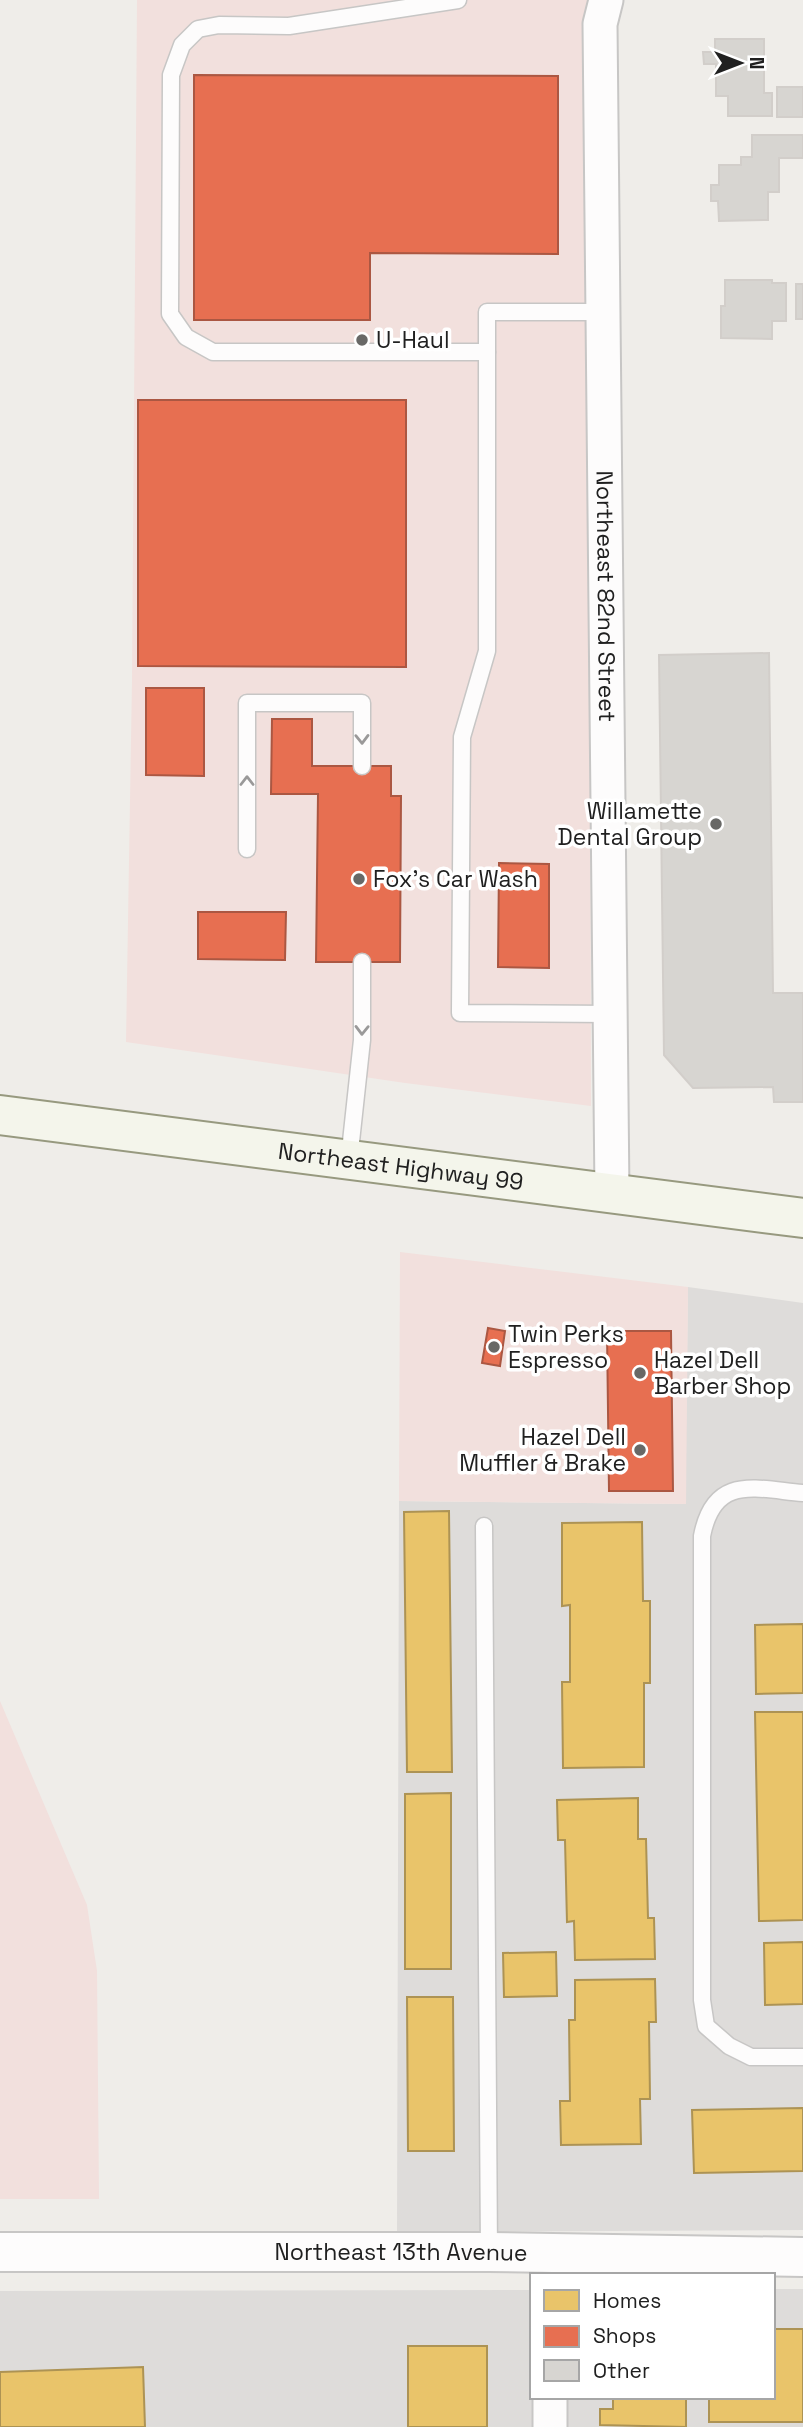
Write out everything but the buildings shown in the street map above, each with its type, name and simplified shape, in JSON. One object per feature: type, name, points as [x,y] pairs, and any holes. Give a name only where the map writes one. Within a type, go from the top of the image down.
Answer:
[{"type":"main road","name":"Northeast Highway 99","points":[[0,1115],[803,1218]]},
{"type":"street","name":"Northeast 82nd Street","points":[[606,0],[600,24],[612,1195]]},
{"type":"street","name":"Northeast 13th Avenue","points":[[0,2252],[489,2252],[550,2264],[803,2257]]},
{"type":"street","points":[[550,2399],[550,2427]]},
{"type":"lane","points":[[458,0],[289,26],[219,25],[198,29],[182,45],[171,75],[170,314],[186,337],[213,352],[487,352]]},
{"type":"lane","points":[[603,312],[487,312],[487,652],[462,737],[460,1013],[610,1014]]},
{"type":"lane","points":[[247,849],[247,704],[362,703],[362,766]]},
{"type":"lane","points":[[349,1160],[362,1040],[362,962]]},
{"type":"lane","points":[[803,1493],[744,1489],[724,1494],[713,1504],[705,1519],[702,1536],[702,2000],[706,2026],[729,2046],[751,2057],[803,2057]]},
{"type":"lane","points":[[484,1526],[489,2252]]},
{"type":"shaded area","name":"U-Haul","points":[[137,0],[589,0],[591,1106],[405,1083],[126,1042],[132,680]]},
{"type":"shaded area","points":[[400,1252],[688,1287],[686,1504],[399,1501]]},
{"type":"shaded area","points":[[688,1287],[803,1303],[803,2230],[397,2232],[399,1501],[685,1504]]},
{"type":"shaded area","points":[[0,1701],[87,1905],[97,1971],[99,2199],[0,2199]]},
{"type":"shaded area","points":[[775,2289],[803,2289],[803,2427],[0,2427],[0,2291],[530,2290],[530,2399],[775,2399]]},
{"type":"place","name":"U-Haul","points":[[362,340]]},
{"type":"place","name":"Willamette Dental Group","points":[[716,824]]},
{"type":"place","name":"Fox's Car Wash","points":[[359,879]]},
{"type":"place","name":"Twin Perks Espresso","points":[[494,1347]]},
{"type":"place","name":"Hazel Dell Barber Shop","points":[[640,1373]]},
{"type":"place","name":"Hazel Dell Muffler & Brake","points":[[640,1450]]}]
